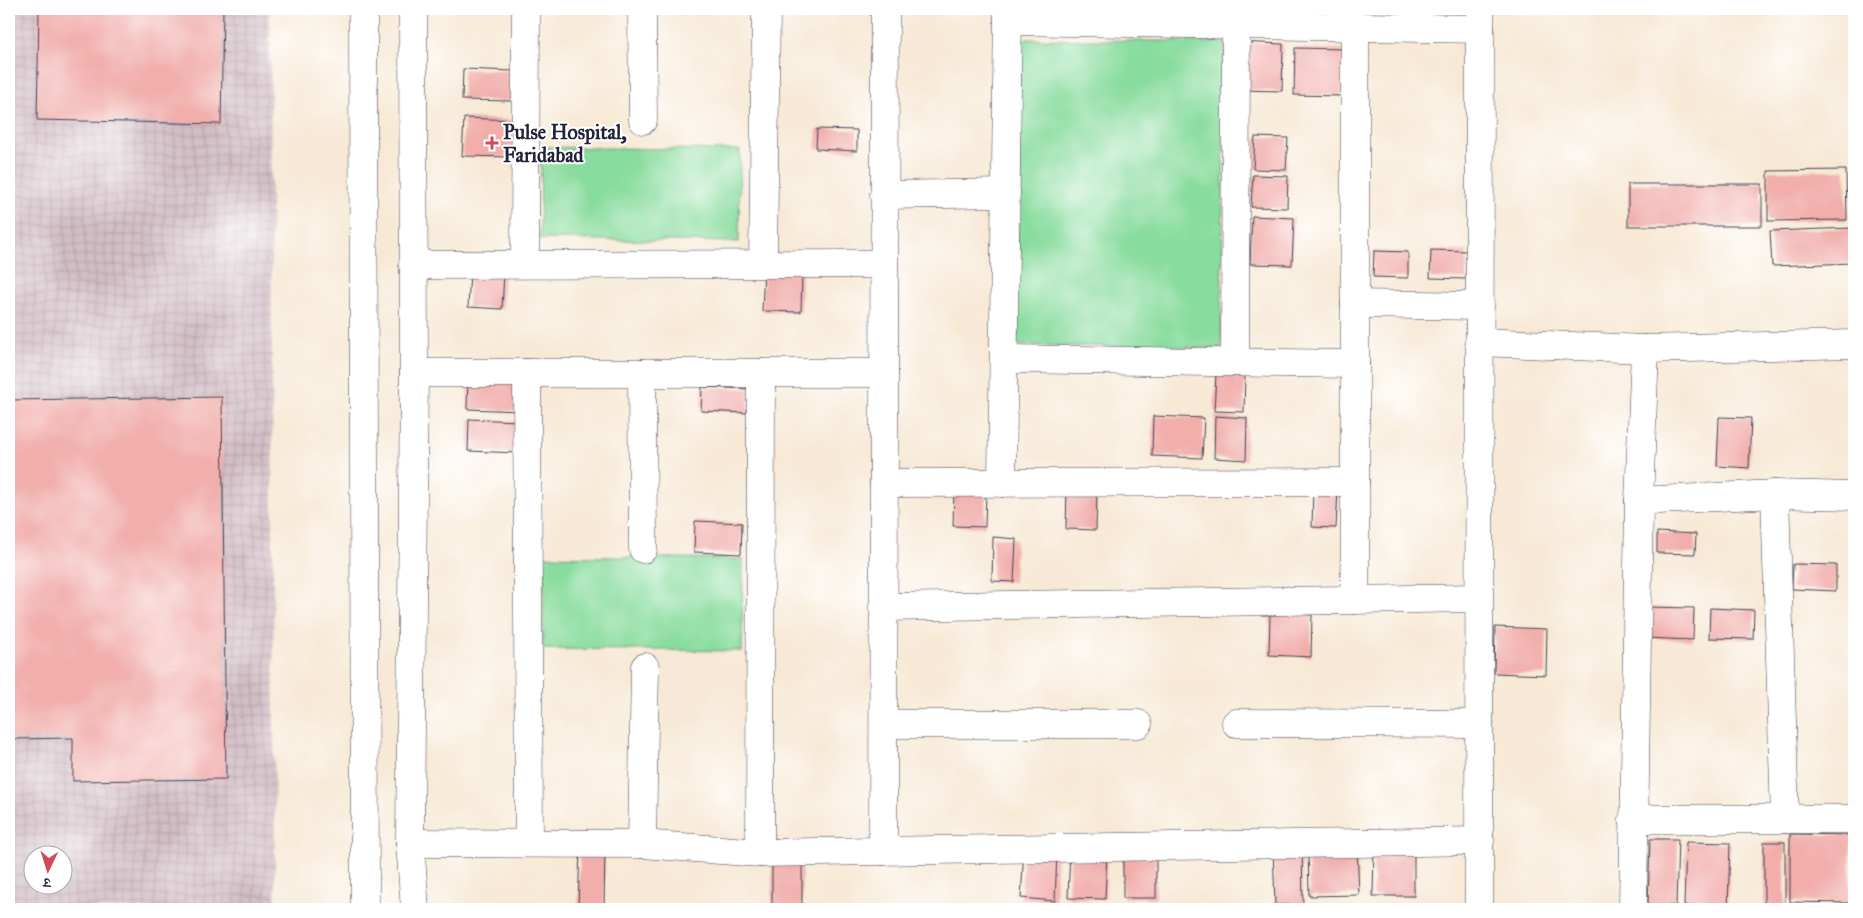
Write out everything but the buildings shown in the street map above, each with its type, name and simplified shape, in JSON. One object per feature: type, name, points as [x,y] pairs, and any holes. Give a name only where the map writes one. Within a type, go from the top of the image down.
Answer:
[{"type":"street","points":[[363,9],[365,909]]},
{"type":"street","points":[[413,9],[414,373],[410,843],[415,909]]},
{"type":"street","points":[[525,264],[526,9]]},
{"type":"street","points":[[642,9],[643,120]]},
{"type":"street","points":[[763,264],[766,9]]},
{"type":"street","points":[[883,851],[885,9]]},
{"type":"street","points":[[1002,483],[1008,15],[1236,25],[1355,27],[1480,19],[1479,909]]},
{"type":"street","points":[[1235,362],[1236,25]]},
{"type":"street","points":[[1354,600],[1355,27]]},
{"type":"street","points":[[884,194],[1006,193]]},
{"type":"street","points":[[413,264],[884,264]]},
{"type":"street","points":[[1355,304],[1480,306]]},
{"type":"street","points":[[1480,342],[1645,349],[1854,344]]},
{"type":"street","points":[[1633,909],[1639,501],[1645,349]]},
{"type":"street","points":[[1004,359],[1355,364]]},
{"type":"street","points":[[414,373],[884,374]]},
{"type":"street","points":[[527,373],[528,843]]},
{"type":"street","points":[[642,373],[643,549]]},
{"type":"street","points":[[760,854],[761,373]]},
{"type":"street","points":[[884,483],[1355,482]]},
{"type":"street","points":[[1639,501],[1775,494],[1854,496]]},
{"type":"street","points":[[1775,494],[1785,819]]},
{"type":"street","points":[[883,607],[1479,598]]},
{"type":"street","points":[[642,844],[645,668]]},
{"type":"street","points":[[1236,723],[1479,724]]},
{"type":"street","points":[[884,724],[1138,724]]},
{"type":"street","points":[[1633,819],[1854,819]]},
{"type":"street","points":[[410,843],[642,844],[760,854],[1480,840]]},
{"type":"shaded area","points":[[9,9],[270,9],[275,909],[9,909]]},
{"type":"green space","points":[[1020,39],[1225,42],[1221,348],[1016,345]]},
{"type":"green space","points":[[541,147],[740,150],[739,242],[540,239]]},
{"type":"green space","points":[[544,556],[743,559],[742,651],[543,649]]},
{"type":"place","name":"Pulse Hospital, Faridabad","points":[[492,143]]}]
